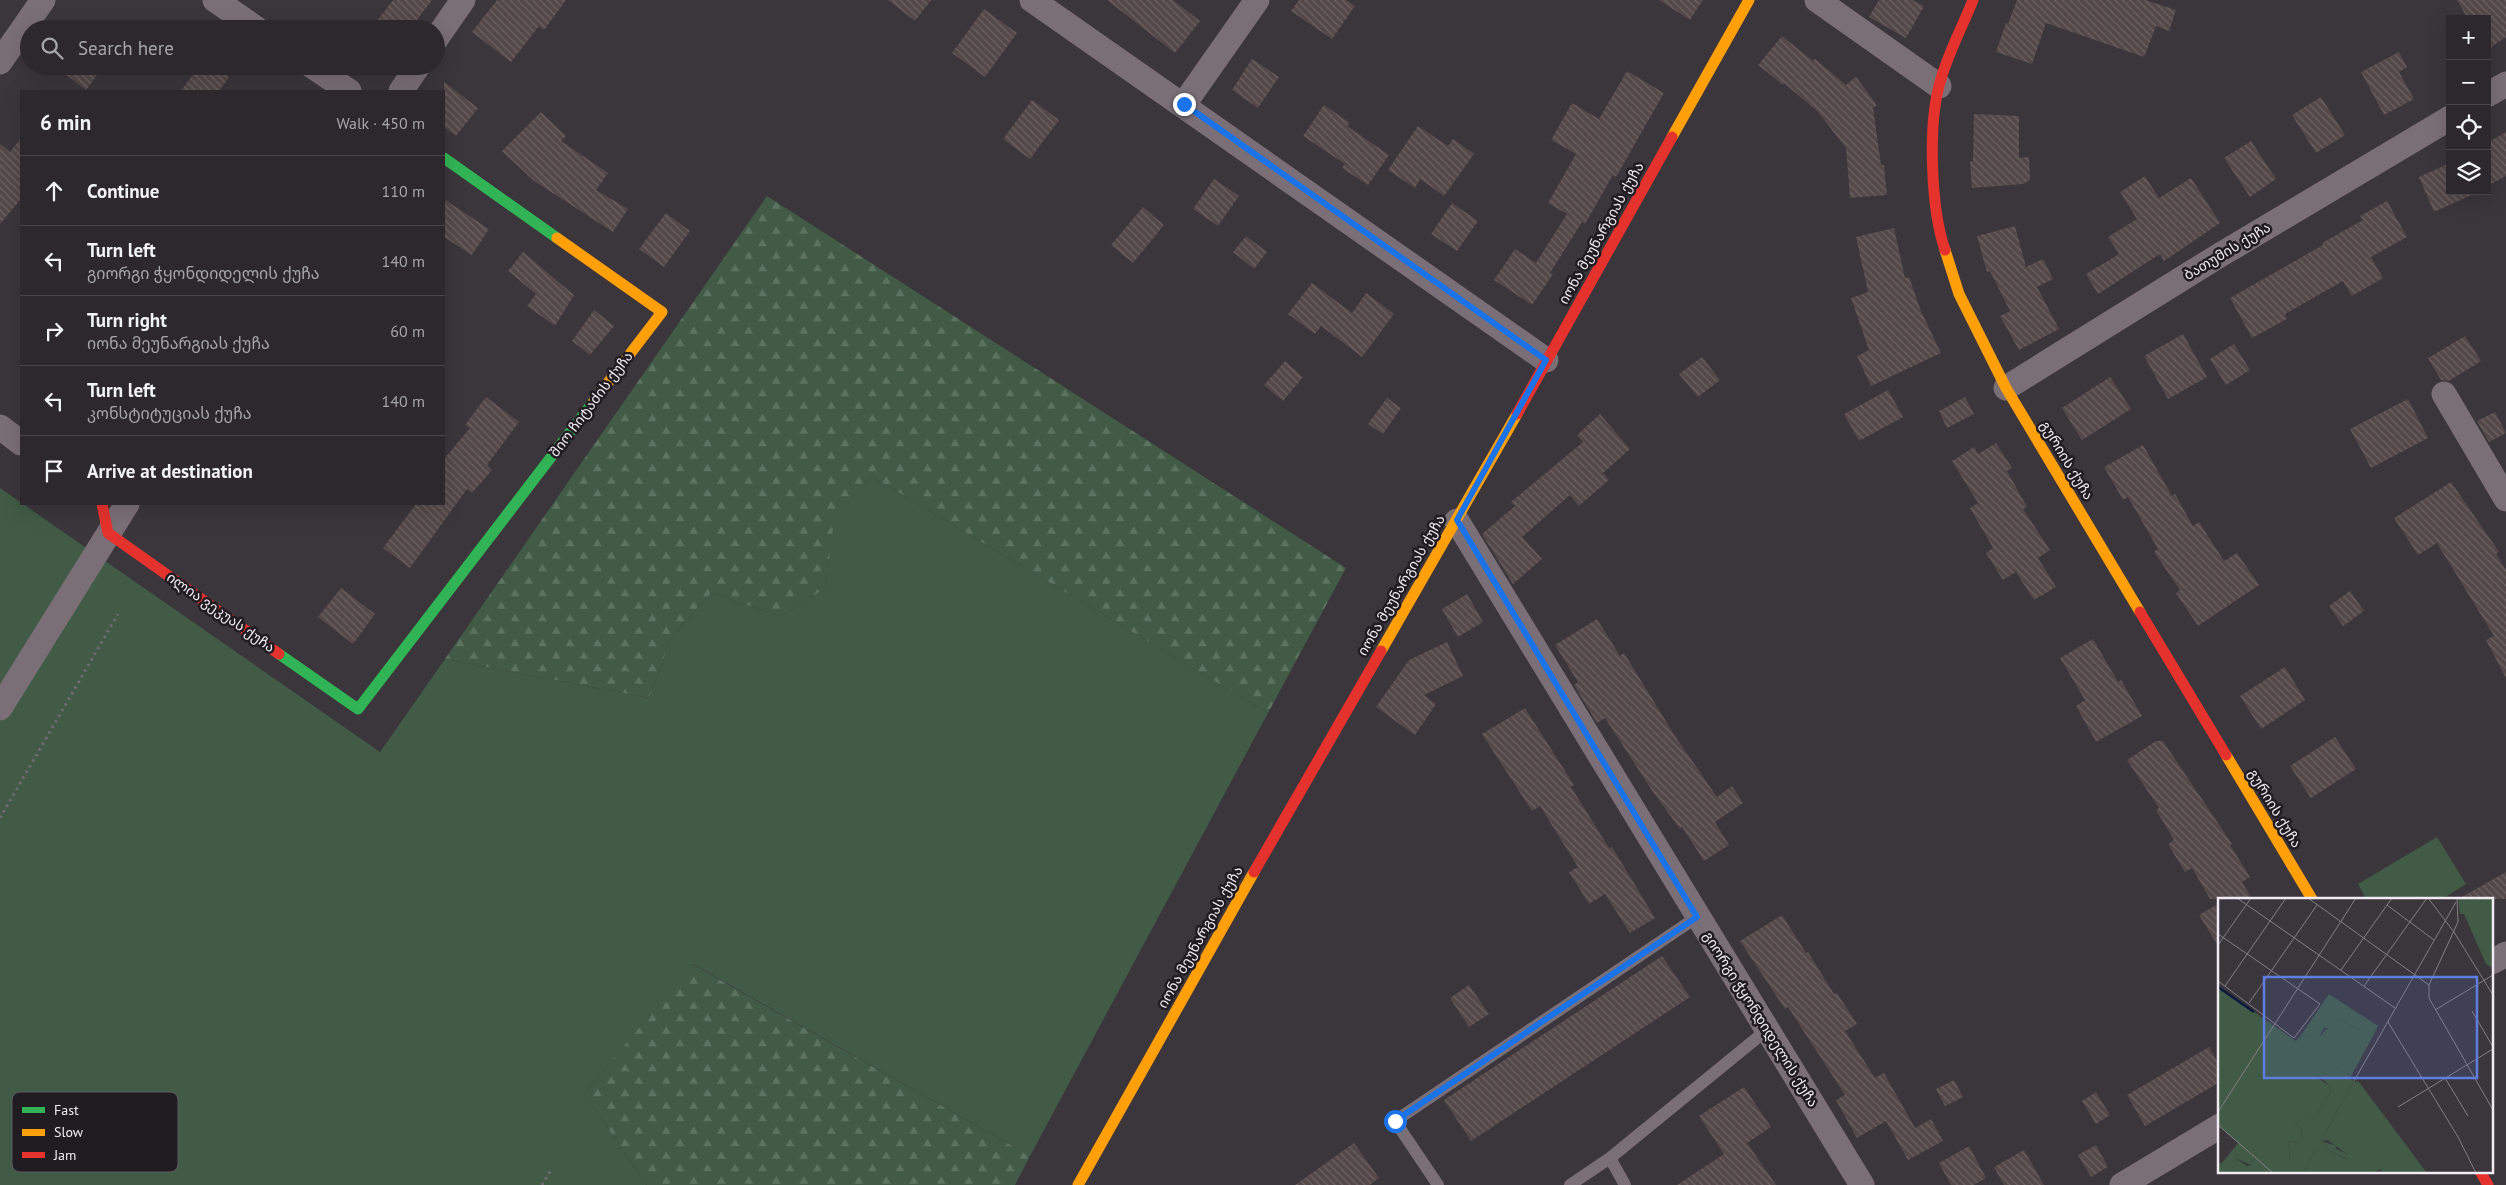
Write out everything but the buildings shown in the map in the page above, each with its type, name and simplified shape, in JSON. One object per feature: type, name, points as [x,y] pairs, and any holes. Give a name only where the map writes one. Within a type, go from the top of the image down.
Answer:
[{"type":"main road","name":"იონა მეუნარგიას ქუჩა","points":[[1078,1185],[1305,780],[1457,520],[1749,0]]},
{"type":"main road","name":"გურიის ქუჩა","points":[[1972,0],[1938,86],[1934,133],[1933,186],[1941,238],[1959,294],[2006,388],[2311,898]]},
{"type":"main road","name":"შიო ჩიტაძის ქუჩა","points":[[358,709],[662,312],[445,159]]},
{"type":"main road","points":[[102,505],[108,533]]},
{"type":"main road","name":"ილია ვეკუას ქუჩა","points":[[108,533],[358,709]]},
{"type":"main road","points":[[2481,1172],[2488,1185]]},
{"type":"street","points":[[29,20],[43,0]]},
{"type":"street","points":[[215,0],[244,20]]},
{"type":"street","points":[[445,26],[462,0]]},
{"type":"street","points":[[1032,0],[1184,104],[1546,360]]},
{"type":"street","points":[[1184,104],[1257,0]]},
{"type":"street","points":[[1817,0],[1938,86]]},
{"type":"street","points":[[0,62],[20,33]]},
{"type":"street","points":[[325,75],[348,90]]},
{"type":"street","points":[[402,90],[412,75]]},
{"type":"street","points":[[2491,93],[2506,84]]},
{"type":"street","name":"ბათუმის ქუჩა","points":[[2006,388],[2220,255],[2446,120]]},
{"type":"street","points":[[2444,394],[2506,499]]},
{"type":"street","points":[[0,427],[20,442]]},
{"type":"street","points":[[0,708],[126,505]]},
{"type":"street","name":"გიორგი ჭყონდიდელის ქუჩა","points":[[1457,520],[1697,917],[1768,1029],[1862,1185]]},
{"type":"street","points":[[2494,961],[2506,954]]},
{"type":"street","points":[[2129,1183],[2218,1127]]},
{"type":"lane","points":[[1438,1185],[1395,1121],[1697,917]]},
{"type":"lane","points":[[1570,1185],[1610,1158],[1768,1029]]},
{"type":"lane","points":[[1610,1158],[1625,1185]]},
{"type":"path","points":[[0,818],[118,614]]},
{"type":"path","points":[[542,1185],[551,1170]]},
{"type":"green space","points":[[767,196],[1346,568],[1268,713],[871,476],[834,519],[826,588],[781,616],[711,593],[671,638],[649,698],[445,659]]},
{"type":"green space","points":[[871,476],[1268,713],[1030,1156],[693,964],[584,1094],[647,1185],[0,1185],[0,488],[20,502],[20,505],[24,505],[380,752],[445,659],[649,698],[671,638],[711,593],[781,616],[826,588],[833,519]]},
{"type":"green space","points":[[2437,837],[2466,884],[2444,898],[2365,898],[2358,884]]},
{"type":"green space","points":[[692,964],[1030,1156],[1015,1185],[647,1185],[584,1094]]},
{"type":"traffic: fast","points":[[445,159],[557,238]]},
{"type":"traffic: fast","points":[[279,654],[358,709],[594,401]]},
{"type":"traffic: slow","points":[[1672,137],[1749,0]]},
{"type":"traffic: slow","points":[[557,238],[662,312],[594,401]]},
{"type":"traffic: slow","points":[[1945,250],[1959,294],[2006,388],[2140,612]]},
{"type":"traffic: slow","points":[[1381,651],[1517,414]]},
{"type":"traffic: slow","points":[[2226,755],[2311,898]]},
{"type":"traffic: slow","points":[[1078,1185],[1254,872]]},
{"type":"traffic: jam","points":[[1945,250],[1940,233],[1934,191],[1933,124],[1939,86],[1946,64],[1973,0]]},
{"type":"traffic: jam","points":[[1517,414],[1672,137]]},
{"type":"traffic: jam","points":[[102,505],[108,533],[279,654]]},
{"type":"traffic: jam","points":[[2140,612],[2226,755]]},
{"type":"traffic: jam","points":[[1254,872],[1381,651]]},
{"type":"traffic: jam","points":[[2481,1172],[2488,1185]]},
{"type":"route","points":[[1184,104],[1546,360],[1457,520],[1697,917],[1395,1121]]}]
